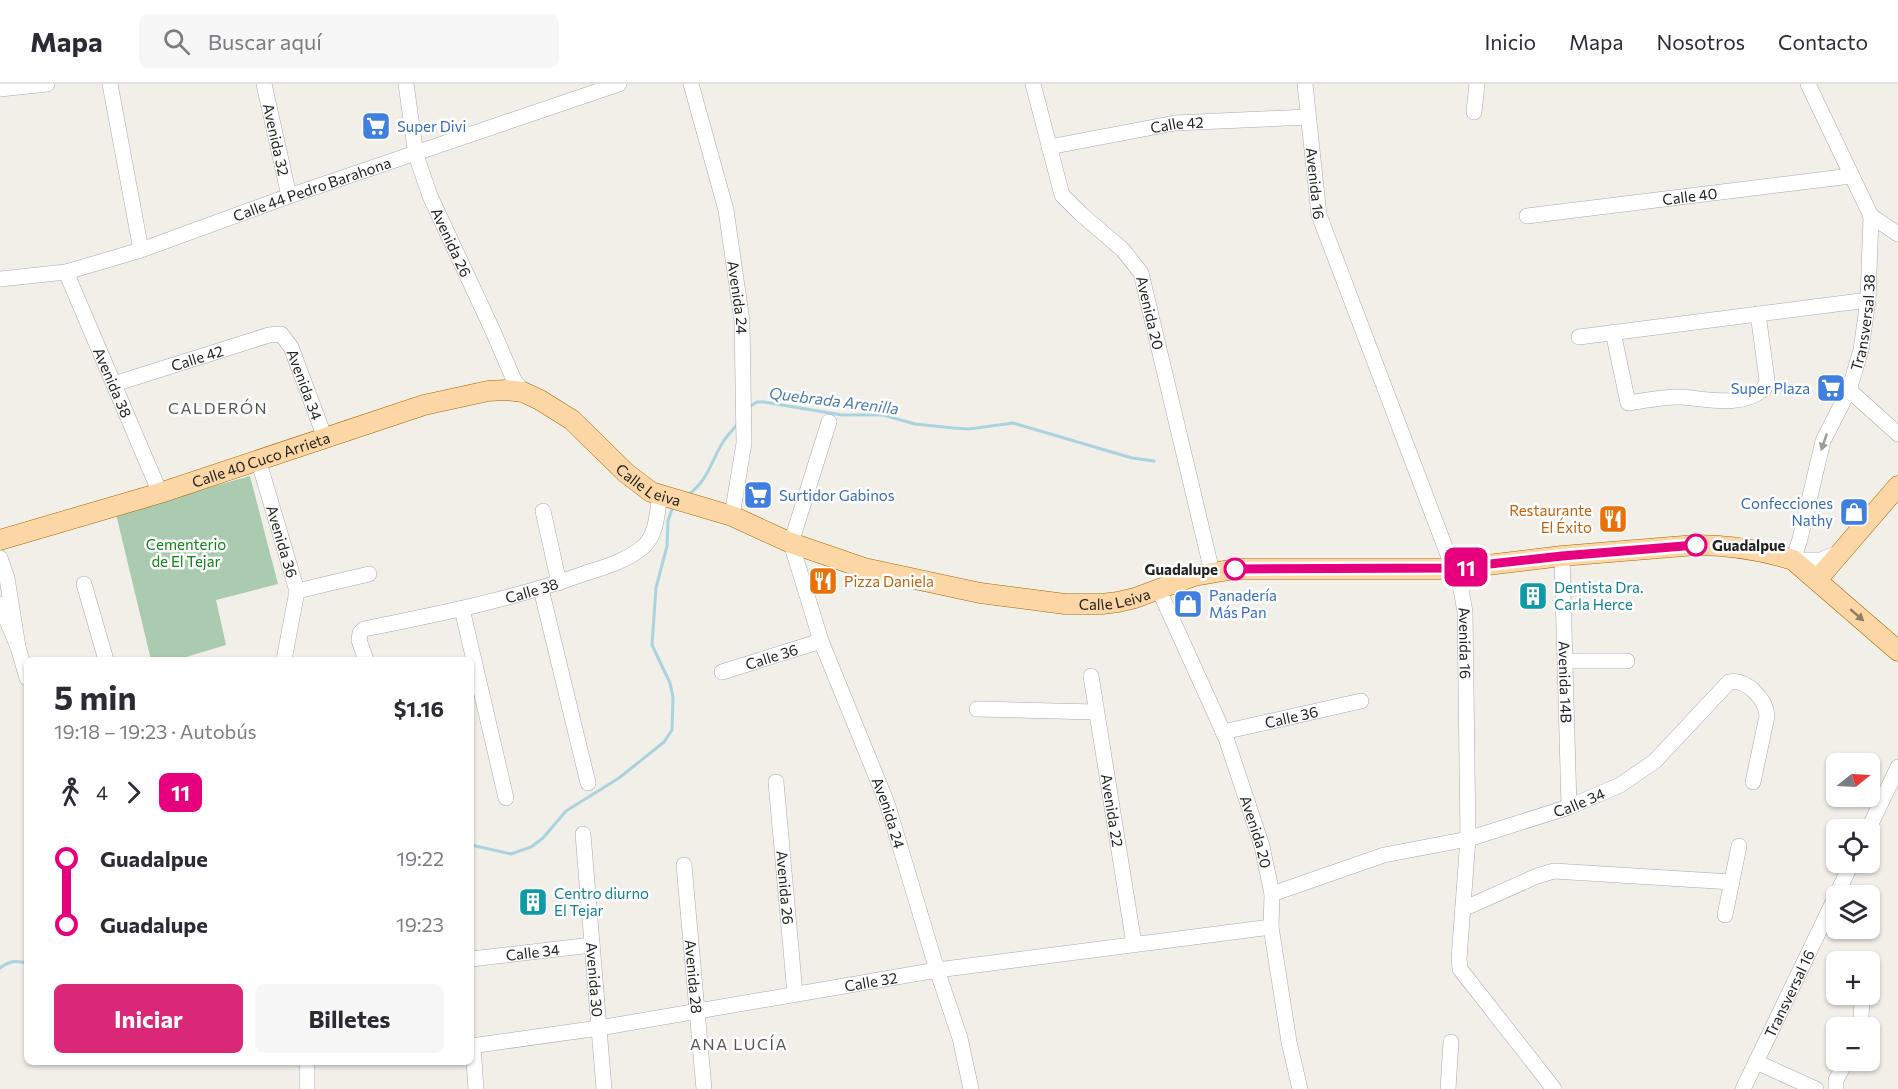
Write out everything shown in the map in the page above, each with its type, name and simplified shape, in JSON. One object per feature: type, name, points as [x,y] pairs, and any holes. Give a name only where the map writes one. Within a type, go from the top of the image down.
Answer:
[{"type":"main road","name":"Calle 40 Cuco Arrieta","points":[[0,540],[160,493],[424,405],[488,391],[523,392]]},
{"type":"main road","name":"Calle Leiva","points":[[523,392],[572,420],[640,486],[660,495],[732,516],[791,543],[875,570],[980,593],[1065,604],[1102,604],[1135,598],[1194,576],[1235,569],[1454,568],[1562,556],[1706,545],[1751,549],[1793,560],[1898,651]]},
{"type":"main road","points":[[1817,580],[1898,486]]},
{"type":"street","points":[[0,89],[47,84]]},
{"type":"street","points":[[111,84],[141,250]]},
{"type":"street","name":"Avenida 32","points":[[264,84],[289,196]]},
{"type":"street","name":"Avenida 26","points":[[406,84],[416,154],[430,196],[514,380],[523,392]]},
{"type":"street","name":"Calle 44 Pedro Barahona","points":[[0,279],[66,272],[141,250],[289,196],[619,84]]},
{"type":"street","name":"Avenida 24","points":[[691,84],[726,210],[741,321],[744,443],[732,516]]},
{"type":"street","name":"Avenida 20","points":[[1033,84],[1062,195],[1123,250],[1141,273],[1212,572]]},
{"type":"street","name":"Avenida 16","points":[[1305,84],[1319,215],[1461,589],[1465,612],[1468,839],[1460,969],[1554,1089]]},
{"type":"street","points":[[1474,112],[1477,84]]},
{"type":"street","points":[[1808,84],[1871,216],[1898,234]]},
{"type":"street","name":"Calle 42","points":[[1049,147],[1174,123],[1308,117]]},
{"type":"street","name":"Calle 40","points":[[1527,216],[1851,176]]},
{"type":"street","name":"Transversal 38","points":[[1793,560],[1823,441],[1849,390],[1862,350],[1868,300],[1871,216]]},
{"type":"street","name":"Avenida 38","points":[[66,272],[160,493]]},
{"type":"street","points":[[1579,337],[1868,300]]},
{"type":"street","points":[[1612,332],[1629,409],[1680,397],[1718,402],[1746,398],[1764,389],[1767,380],[1758,314]]},
{"type":"street","name":"Calle 42","points":[[114,384],[269,335],[281,334]]},
{"type":"street","name":"Avenida 34","points":[[281,334],[291,347],[326,438]]},
{"type":"street","points":[[1849,390],[1898,434]]},
{"type":"street","points":[[791,543],[829,422]]},
{"type":"street","name":"Avenida 36","points":[[258,459],[297,591],[285,657]]},
{"type":"street","name":"Calle 38","points":[[365,657],[359,640],[360,633],[364,629],[462,609],[541,589],[606,566],[644,547],[652,535],[660,495]]},
{"type":"street","points":[[543,511],[559,583]]},
{"type":"street","name":"Avenida 24","points":[[791,543],[821,641],[887,803],[960,1038],[971,1089]]},
{"type":"street","points":[[1793,560],[1821,560],[1840,552]]},
{"type":"street","name":"Avenida 14B","points":[[1562,556],[1569,807]]},
{"type":"street","points":[[0,558],[7,578],[18,646],[24,667]]},
{"type":"street","points":[[297,591],[369,574]]},
{"type":"street","points":[[84,584],[105,657]]},
{"type":"street","points":[[541,589],[588,783]]},
{"type":"street","name":"Avenida 20","points":[[1159,590],[1223,732],[1262,846],[1272,894],[1271,927],[1289,1042],[1300,1089]]},
{"type":"street","points":[[0,604],[18,646]]},
{"type":"street","points":[[462,609],[473,657]]},
{"type":"street","name":"Calle 36","points":[[722,672],[821,641]]},
{"type":"street","points":[[474,661],[506,798]]},
{"type":"street","points":[[1565,661],[1627,662]]},
{"type":"street","name":"Avenida 22","points":[[1091,676],[1134,944]]},
{"type":"street","name":"Calle 34","points":[[1272,894],[1383,855],[1468,839],[1569,807],[1620,785],[1655,761],[1729,682],[1736,680],[1743,682],[1764,702],[1766,708],[1767,716],[1753,782]]},
{"type":"street","name":"Calle 36","points":[[1223,732],[1361,701]]},
{"type":"street","points":[[977,709],[1096,712]]},
{"type":"street","points":[[1873,819],[1898,767]]},
{"type":"street","name":"Avenida 26","points":[[776,782],[795,994]]},
{"type":"street","name":"Avenida 30","points":[[583,834],[604,1089]]},
{"type":"street","points":[[1725,915],[1739,846]]},
{"type":"street","name":"Avenida 28","points":[[684,865],[704,1089]]},
{"type":"street","points":[[1463,909],[1537,876],[1554,872],[1732,882]]},
{"type":"street","name":"Transversal 16","points":[[1743,1089],[1826,917]]},
{"type":"street","name":"Calle 32","points":[[474,1046],[599,1028],[937,970],[1271,927]]},
{"type":"street","name":"Calle 34","points":[[474,958],[592,945]]},
{"type":"street","points":[[1448,1089],[1451,1042]]},
{"type":"street","points":[[1756,1062],[1816,1089]]},
{"type":"street","points":[[307,1065],[307,1089]]},
{"type":"street","points":[[474,1065],[476,1089]]},
{"type":"street","points":[[1836,1089],[1836,1080],[1841,1071]]},
{"type":"green space","name":"Cementerio de El Tejar","points":[[250,476],[278,584],[216,600],[226,645],[186,657],[150,657],[116,514]]},
{"type":"waterway","name":"Quebrada Arenilla","points":[[749,407],[757,402],[764,402],[842,415],[883,415],[915,424],[969,429],[1013,423],[1132,458],[1154,461]]},
{"type":"waterway","name":"Quebrada Arenilla","points":[[688,495],[705,477],[723,442],[738,423]]},
{"type":"waterway","name":"Quebrada Arenilla","points":[[474,846],[511,854],[531,847],[543,838],[566,811],[619,778],[664,742],[672,730],[673,697],[670,683],[652,645],[656,588],[667,546],[668,521],[673,506]]},
{"type":"waterway","name":"Quebrada Arenilla","points":[[0,968],[13,962],[24,963]]},
{"type":"bus line","name":"11","points":[[1235,569],[1454,568],[1696,545]]},
{"type":"place","name":"Super Divi","points":[[376,126]]},
{"type":"place","name":"Super Plaza","points":[[1831,388]]},
{"type":"place","name":"Surtidor Gabinos","points":[[758,495]]},
{"type":"place","name":"Confecciones Nathy","points":[[1854,512]]},
{"type":"place","name":"Restaurante El Éxito","points":[[1613,519]]},
{"type":"place","name":"Guadalpue","points":[[1696,545]]},
{"type":"place","name":"Guadalupe","points":[[1235,569]]},
{"type":"place","name":"Pizza Daniela","points":[[823,581]]},
{"type":"place","name":"Dentista Dra. Carla Herce","points":[[1533,596]]},
{"type":"place","name":"Panadería Más Pan","points":[[1188,604]]},
{"type":"place","name":"Centro diurno El Tejar","points":[[533,902]]},
{"type":"district","name":"CALDERÓN","points":[[218,407]]},
{"type":"district","name":"ANA LUCÍA","points":[[739,1043]]}]
